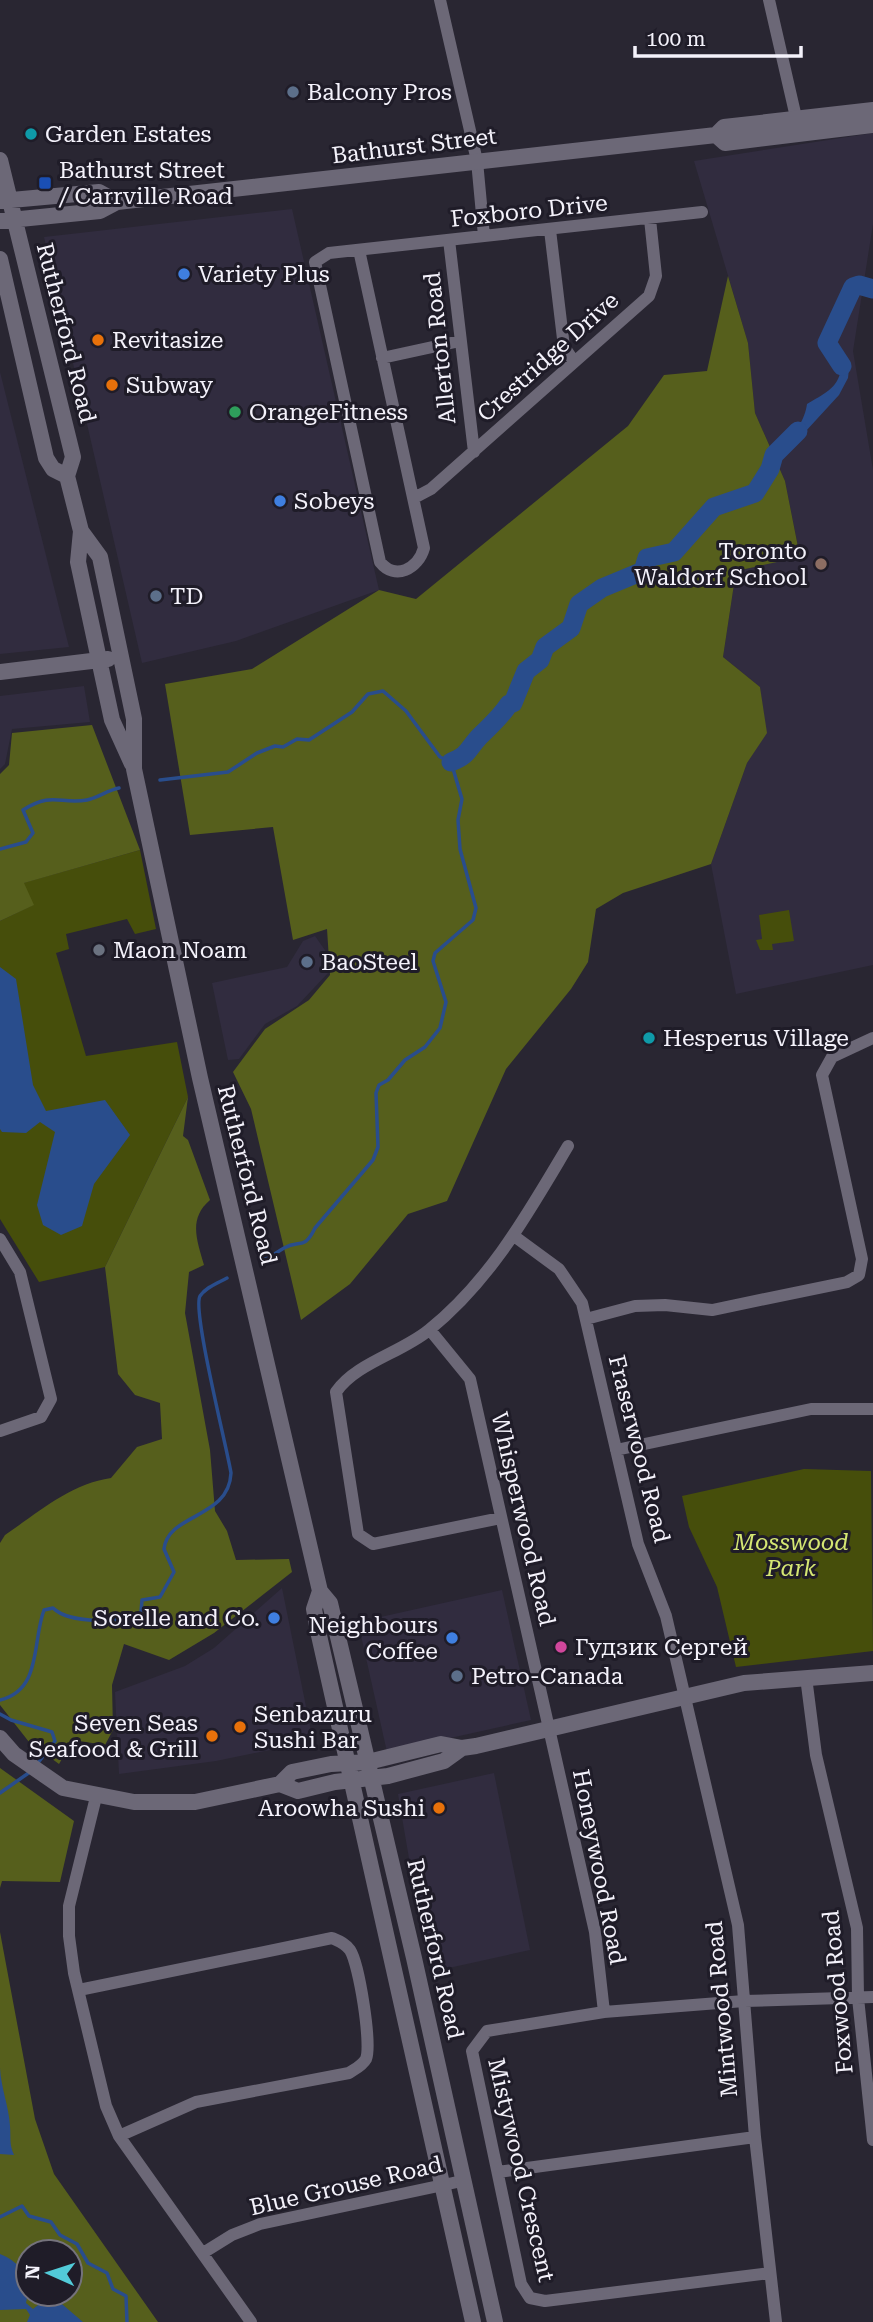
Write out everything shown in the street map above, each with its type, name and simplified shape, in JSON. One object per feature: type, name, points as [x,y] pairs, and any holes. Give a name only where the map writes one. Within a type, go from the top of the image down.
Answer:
[{"type":"main road","name":"Bathurst Street","points":[[7,220],[100,211],[117,202],[477,160],[716,135],[725,144],[873,110]]},
{"type":"main road","name":"Bathurst Street","points":[[798,127],[873,125]]},
{"type":"main road","name":"Rutherford Road","points":[[0,160],[7,220],[73,457],[67,476],[81,531],[78,562],[112,720],[134,769]]},
{"type":"main road","name":"Bathurst Street","points":[[5,200],[99,192],[117,202]]},
{"type":"main road","name":"Rutherford Road","points":[[0,259],[46,458],[53,469],[67,476]]},
{"type":"main road","name":"Rutherford Road","points":[[81,531],[100,557],[134,719],[134,769],[200,1078],[320,1591],[330,1603],[370,1770],[495,2322]]},
{"type":"main road","points":[[0,673],[121,655]]},
{"type":"main road","name":"Rutherford Road","points":[[320,1591],[314,1609],[473,2322]]},
{"type":"main road","points":[[280,1784],[298,1791],[351,1780],[370,1770],[441,1744],[462,1748],[744,1683],[873,1673]]},
{"type":"main road","points":[[0,1738],[15,1754],[63,1788],[96,1797],[134,1802],[195,1802],[280,1784],[292,1772],[347,1763],[370,1770]]},
{"type":"street","points":[[440,0],[477,160],[484,236]]},
{"type":"street","points":[[769,0],[798,127]]},
{"type":"street","name":"Foxboro Drive","points":[[414,498],[424,548],[421,560],[406,571],[387,570],[380,562],[315,262],[329,253],[702,212]]},
{"type":"street","name":"Crestridge Drive","points":[[414,498],[431,489],[474,452],[653,290],[656,276],[650,219]]},
{"type":"street","points":[[550,230],[564,347],[573,360]]},
{"type":"street","name":"Allerton Road","points":[[449,240],[474,452]]},
{"type":"street","points":[[359,250],[414,498]]},
{"type":"street","points":[[382,358],[460,341]]},
{"type":"street","points":[[586,1319],[635,1306],[665,1305],[712,1310],[847,1282],[859,1275],[862,1259],[822,1075],[832,1056],[873,1038]]},
{"type":"street","points":[[501,1518],[373,1544],[358,1534],[336,1392],[345,1379],[395,1353],[430,1329],[503,1254],[568,1146]]},
{"type":"street","name":"Fraserwood Road","points":[[514,1236],[559,1269],[582,1303],[638,1544],[666,1616],[685,1697]]},
{"type":"street","points":[[0,1240],[20,1272],[51,1399],[41,1417],[0,1432]]},
{"type":"street","name":"Whisperwood Road","points":[[430,1329],[470,1379],[549,1730]]},
{"type":"street","points":[[616,1450],[811,1409],[873,1409]]},
{"type":"street","name":"Foxwood Road","points":[[806,1677],[816,1755],[857,1928],[858,1998],[873,2140]]},
{"type":"street","name":"Mintwood Road","points":[[685,1697],[738,1925],[755,2137],[776,2322]]},
{"type":"street","name":"Honeywood Road","points":[[549,1730],[595,1933],[604,2012]]},
{"type":"street","points":[[96,1797],[69,1906],[69,1936],[106,2106],[119,2136],[251,2322]]},
{"type":"street","points":[[79,1990],[332,1938],[343,1942],[352,1952],[368,2026],[368,2051],[364,2063],[349,2073],[196,2102],[119,2136]]},
{"type":"street","name":"Mistywood Crescent","points":[[770,2273],[545,2301],[530,2298],[521,2284],[472,2052],[487,2031],[604,2012],[744,2001],[873,1997]]},
{"type":"street","points":[[498,2172],[755,2137]]},
{"type":"street","name":"Blue Grouse Road","points":[[203,2253],[232,2235],[260,2224],[462,2181]]},
{"type":"shaded area","name":"Toronto Waldorf School","points":[[873,133],[873,224],[853,351],[873,470],[873,965],[736,994],[711,864],[747,763],[766,733],[760,687],[723,657],[736,571],[800,556],[785,481],[755,413],[748,343],[694,161]]},
{"type":"shaded area","points":[[292,209],[379,590],[236,641],[142,663],[44,237]]},
{"type":"shaded area","points":[[0,372],[69,647],[0,654]]},
{"type":"shaded area","points":[[84,686],[90,722],[12,729],[5,764],[0,769],[0,696]]},
{"type":"shaded area","points":[[315,936],[327,953],[328,973],[297,1006],[265,1024],[239,1059],[228,1060],[212,983],[287,967],[303,941]]},
{"type":"shaded area","points":[[282,1588],[313,1741],[216,1761],[119,1774],[115,1692],[185,1666],[214,1648]]},
{"type":"shaded area","points":[[502,1590],[531,1720],[387,1752],[358,1622]]},
{"type":"shaded area","points":[[494,1773],[530,1950],[435,1971],[425,1952],[398,1794]]},
{"type":"green space","points":[[728,276],[748,343],[755,413],[785,481],[800,557],[736,571],[723,657],[760,687],[767,733],[747,763],[711,864],[623,893],[596,909],[588,962],[571,989],[506,1069],[447,1201],[408,1214],[350,1284],[301,1320],[251,1109],[233,1072],[265,1029],[309,1000],[330,975],[327,929],[293,940],[273,827],[190,835],[165,684],[252,669],[379,590],[416,599],[628,426],[664,375],[707,371]]},
{"type":"green space","points":[[92,725],[140,850],[24,883],[34,905],[0,921],[0,774],[9,765],[12,733]]},
{"type":"green space","points":[[140,850],[156,929],[135,934],[127,919],[66,934],[69,949],[56,953],[86,1056],[177,1042],[188,1097],[105,1267],[39,1282],[0,1219],[0,921],[33,905],[23,883]]},
{"type":"green space","points":[[789,910],[794,941],[772,944],[773,950],[760,950],[756,940],[762,939],[759,915]]},
{"type":"green space","points":[[188,1097],[183,1136],[188,1140],[210,1200],[199,1215],[196,1230],[204,1265],[189,1272],[185,1313],[210,1450],[215,1511],[227,1531],[236,1560],[289,1559],[292,1572],[214,1633],[169,1660],[124,1644],[112,1685],[113,1730],[105,1745],[73,1740],[59,1764],[29,1742],[0,1705],[0,1543],[5,1535],[55,1500],[82,1486],[111,1478],[137,1447],[162,1439],[160,1403],[135,1395],[118,1374],[105,1267]]},
{"type":"green space","name":"Mosswood Park","points":[[804,1469],[871,1471],[873,1651],[736,1667],[717,1587],[689,1527],[682,1496]]},
{"type":"green space","points":[[0,1768],[74,1821],[60,1882],[2,1881],[0,1888]]},
{"type":"green space","points":[[0,1932],[35,2119],[54,2174],[158,2322],[0,2322]]},
{"type":"water","points":[[861,280],[873,285],[873,292],[865,288],[855,289],[836,345],[849,369],[848,378],[839,395],[794,444],[782,451],[780,443],[798,427],[807,404],[829,390],[837,381],[841,369],[829,357],[831,337],[828,331],[835,327],[836,310],[850,282]]},
{"type":"water","points":[[0,967],[16,979],[33,1085],[46,1111],[105,1100],[130,1135],[94,1184],[82,1226],[61,1235],[43,1225],[37,1205],[55,1132],[40,1122],[26,1133],[2,1132],[0,1129]]},
{"type":"water","points":[[0,2068],[11,2144],[14,2155],[0,2154]]},
{"type":"water","points":[[0,2254],[14,2262],[14,2308],[67,2308],[83,2322],[27,2322],[30,2315],[26,2309],[0,2310]]},
{"type":"waterway","points":[[842,366],[827,343],[853,287],[859,285],[873,289]]},
{"type":"waterway","points":[[451,762],[465,754],[509,704],[513,703],[526,671],[540,660],[545,647],[571,628],[579,604],[602,588],[643,571],[647,558],[674,552],[714,507],[755,493],[770,469],[774,455],[798,431]]},
{"type":"waterway","points":[[160,780],[228,772],[257,753],[275,746],[283,747],[297,739],[309,740],[352,712],[368,694],[383,691],[406,711],[440,757],[451,762],[462,799],[458,820],[460,849],[476,908],[473,920],[435,953],[433,961],[446,1002],[440,1028],[425,1047],[405,1060],[388,1080],[379,1085],[376,1093],[378,1147],[373,1160],[315,1228],[308,1240],[289,1246],[263,1260]]},
{"type":"waterway","points":[[0,849],[26,842],[33,833],[23,810],[33,804],[49,800],[87,800],[119,788]]},
{"type":"waterway","points":[[0,1700],[13,1695],[29,1676],[44,1610],[53,1608],[71,1617],[97,1620],[122,1619],[141,1612],[142,1600],[160,1597],[174,1572],[164,1549],[168,1537],[186,1521],[210,1508],[228,1488],[231,1473],[205,1352],[199,1307],[200,1296],[227,1278]]},
{"type":"waterway","points":[[0,1714],[52,1732],[55,1741],[37,1764]]},
{"type":"waterway","points":[[0,1793],[30,1772]]},
{"type":"waterway","points":[[0,2217],[22,2206],[29,2216],[51,2222],[60,2235],[77,2244],[88,2263],[107,2273],[113,2289],[126,2296],[127,2322]]},
{"type":"place","name":"Balcony Pros","points":[[293,92]]},
{"type":"place","name":"Garden Estates","points":[[31,134]]},
{"type":"place","name":"Bathurst Street / Carrville Road","points":[[45,183]]},
{"type":"place","name":"Variety Plus","points":[[184,274]]},
{"type":"place","name":"Revitasize","points":[[98,340]]},
{"type":"place","name":"Subway","points":[[112,385]]},
{"type":"place","name":"OrangeFitness","points":[[235,412]]},
{"type":"place","name":"Sobeys","points":[[280,501]]},
{"type":"place","name":"Toronto Waldorf School","points":[[821,564]]},
{"type":"place","name":"TD","points":[[156,596]]},
{"type":"place","name":"Maon Noam","points":[[99,950]]},
{"type":"place","name":"BaoSteel","points":[[307,962]]},
{"type":"place","name":"Hesperus Village","points":[[649,1038]]},
{"type":"place","name":"Sorelle and Co.","points":[[274,1618]]},
{"type":"place","name":"Neighbours Coffee","points":[[452,1638]]},
{"type":"place","name":"Гудзик Сергей","points":[[561,1647]]},
{"type":"place","name":"Petro-Canada","points":[[457,1676]]},
{"type":"place","name":"Senbazuru Sushi Bar","points":[[240,1727]]},
{"type":"place","name":"Seven Seas Seafood & Grill","points":[[212,1736]]},
{"type":"place","name":"Aroowha Sushi","points":[[439,1808]]}]
